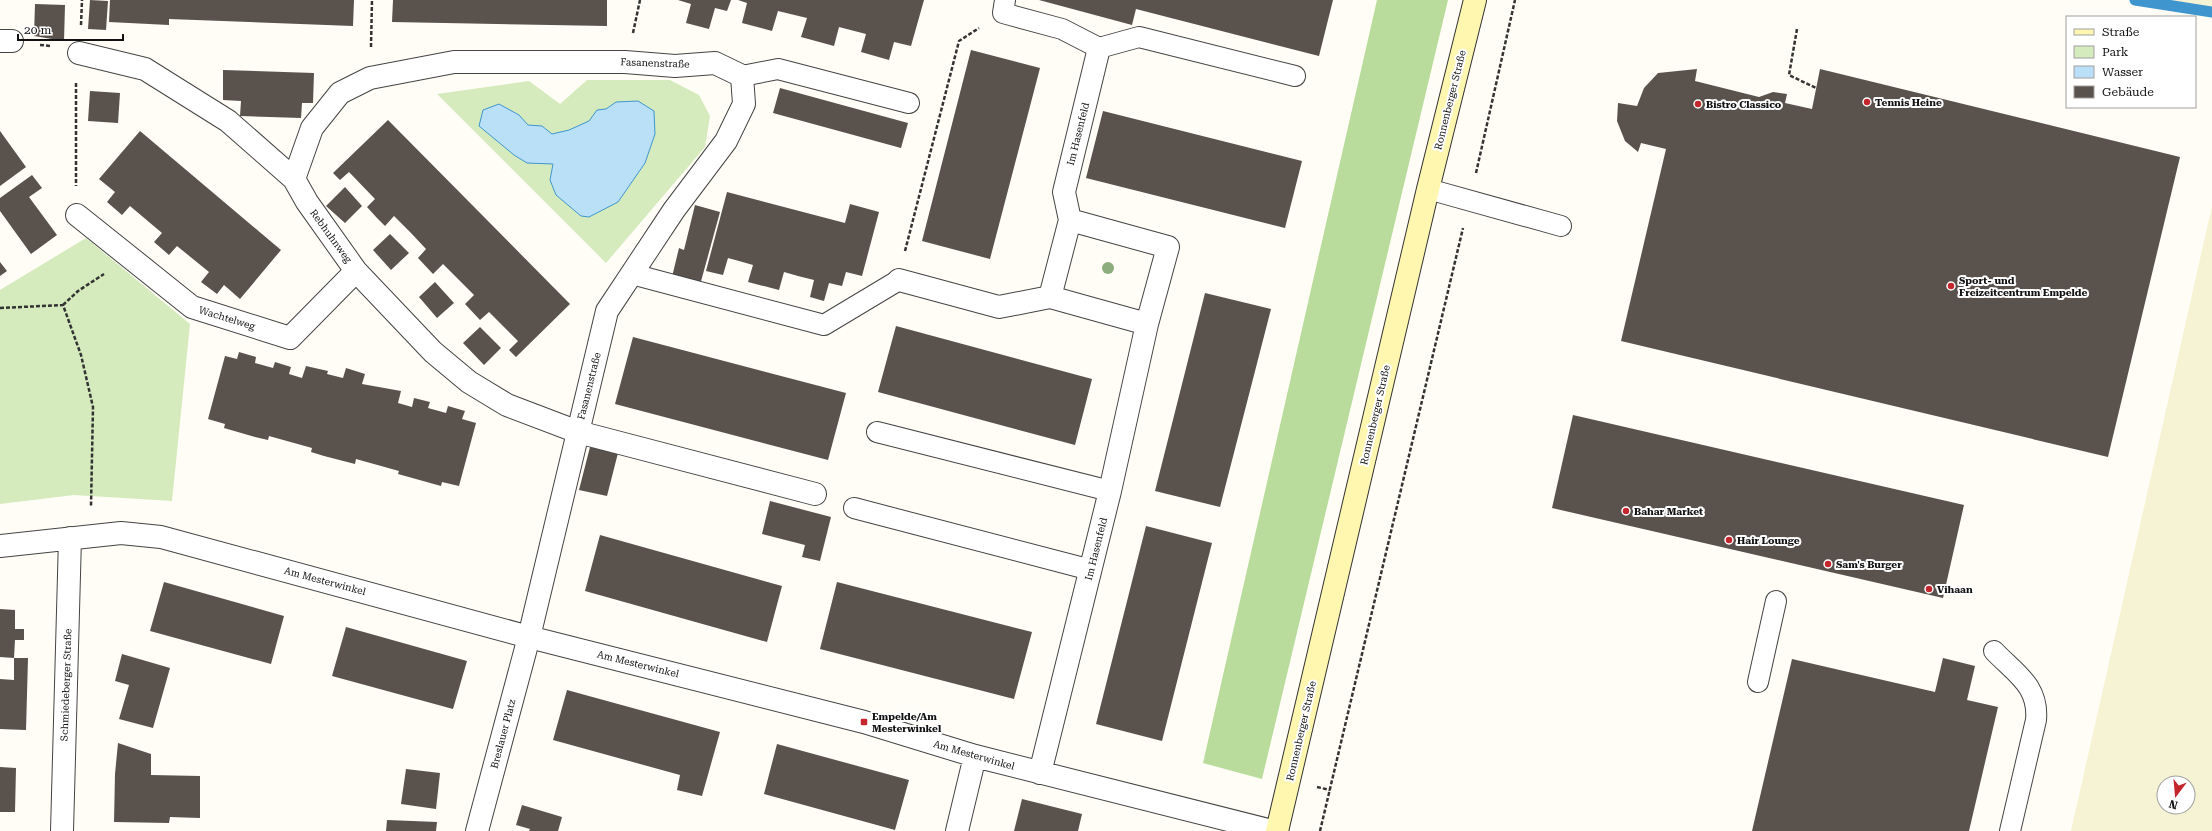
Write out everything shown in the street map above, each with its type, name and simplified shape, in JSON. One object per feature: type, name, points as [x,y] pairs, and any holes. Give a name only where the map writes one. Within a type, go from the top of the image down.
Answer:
[{"type":"street","name":"Ronnenberger Straße","points":[[1277,831],[1428,189],[1475,0]]},
{"type":"street","name":"Im Hasenfeld","points":[[1050,297],[1070,220],[1064,192],[1099,48]]},
{"type":"street","name":"Rebhuhnweg","points":[[79,53],[146,69],[228,122],[294,178],[306,202],[356,271],[433,352],[469,382],[507,405],[578,432]]},
{"type":"street","name":"Fasanenstraße","points":[[294,178],[312,128],[340,93],[370,78],[454,62],[625,62],[675,66],[715,63],[742,76],[744,104],[726,141],[674,210],[607,312],[529,637]]},
{"type":"street","name":"Wachtelweg","points":[[76,215],[128,258],[192,307],[290,338],[356,271]]},
{"type":"street","name":"Im Hasenfeld","points":[[1040,773],[1091,570],[1148,324],[1168,247],[1070,220]]},
{"type":"street","points":[[899,280],[1000,307],[1050,297],[1148,324]]},
{"type":"street","name":"Fasanenstraße","points":[[578,432],[815,494]]},
{"type":"street","name":"Am Mesterwinkel","points":[[0,546],[121,533],[162,537],[529,637],[864,722],[975,756],[1272,831]]},
{"type":"street","name":"Schmiedeberger Straße","points":[[62,831],[70,538]]},
{"type":"street","name":"Breslauer Platz","points":[[478,831],[529,637]]},
{"type":"street","points":[[957,831],[975,756]]},
{"type":"lane","points":[[1004,6],[1062,29],[1099,48],[1139,38],[1296,76]]},
{"type":"lane","points":[[742,76],[778,69],[909,103]]},
{"type":"lane","points":[[1428,189],[1561,226]]},
{"type":"lane","points":[[632,274],[824,325],[899,280]]},
{"type":"lane","points":[[877,432],[1110,491]]},
{"type":"lane","points":[[854,508],[1091,570]]},
{"type":"lane","points":[[1758,682],[1776,601]]},
{"type":"lane","points":[[1994,651],[2033,691],[2038,706],[2010,831]]},
{"type":"path","points":[[370,78],[372,0]]},
{"type":"path","points":[[1320,831],[1470,201],[1515,0]]},
{"type":"path","points":[[899,280],[959,41],[1004,6]]},
{"type":"path","points":[[1797,29],[1788,75],[1816,88]]},
{"type":"path","points":[[76,215],[76,85],[79,53]]},
{"type":"path","points":[[0,308],[63,305],[78,290],[128,258]]},
{"type":"path","points":[[63,305],[81,355],[93,407],[90,498],[92,536]]},
{"type":"shaded area","points":[[2130,0],[2212,0],[2212,12]]},
{"type":"shaded area","points":[[2212,206],[2212,831],[2071,831]]},
{"type":"green space","points":[[1377,0],[1448,0],[1262,779],[1203,763]]},
{"type":"green space","points":[[587,80],[670,80],[699,95],[710,116],[705,147],[606,263],[437,94],[529,81],[560,104]]},
{"type":"green space","points":[[86,238],[190,324],[172,501],[74,495],[0,504],[0,290]]},
{"type":"water","points":[[638,101],[654,111],[655,134],[645,163],[618,202],[589,217],[581,216],[556,195],[550,180],[553,164],[527,163],[514,155],[479,126],[483,110],[499,104],[519,115],[528,125],[542,126],[552,134],[569,130],[589,121],[597,110],[606,109],[616,102]]},
{"type":"building","points":[[90,0],[108,1],[106,30],[88,29]]},
{"type":"building","points":[[110,0],[354,0],[353,26],[169,19],[169,25],[109,22]]},
{"type":"building","points":[[393,0],[607,0],[607,26],[392,22]]},
{"type":"building","points":[[678,0],[731,0],[727,11],[715,8],[709,29],[686,23],[691,4]]},
{"type":"building","points":[[738,0],[924,0],[911,46],[894,42],[889,60],[861,52],[866,34],[839,27],[834,46],[801,37],[807,18],[778,11],[772,31],[742,23],[747,3]]},
{"type":"building","points":[[1039,0],[1333,0],[1319,56],[1136,9],[1132,25]]},
{"type":"building","points":[[35,4],[65,5],[64,41],[34,36]]},
{"type":"building","points":[[971,50],[1040,68],[990,259],[922,241]]},
{"type":"building","points":[[1697,69],[1695,81],[1759,97],[1773,92],[1787,94],[1785,103],[1812,109],[1820,69],[2180,157],[2108,457],[1621,341],[1666,149],[1641,143],[1638,152],[1625,141],[1617,121],[1618,103],[1637,106],[1644,88],[1658,73]]},
{"type":"building","points":[[223,70],[314,73],[313,103],[302,103],[301,118],[240,116],[241,101],[223,100]]},
{"type":"building","points":[[780,88],[908,123],[901,148],[773,113]]},
{"type":"building","points":[[90,91],[120,93],[118,123],[88,121]]},
{"type":"building","points":[[1103,111],[1302,161],[1285,228],[1086,178]]},
{"type":"building","points":[[388,120],[570,304],[516,357],[509,350],[518,341],[489,312],[480,320],[465,304],[474,295],[443,264],[433,274],[418,258],[426,249],[394,216],[385,226],[377,218],[367,207],[375,199],[349,172],[340,180],[333,173]]},
{"type":"building","points":[[0,131],[26,167],[0,186]]},
{"type":"building","points":[[140,131],[281,250],[240,299],[224,285],[217,294],[201,282],[209,272],[177,246],[169,255],[154,242],[162,233],[130,206],[122,215],[107,202],[115,192],[99,179]]},
{"type":"building","points":[[32,175],[42,188],[29,197],[57,235],[31,254],[0,211],[0,198]]},
{"type":"building","points":[[345,187],[362,206],[345,223],[326,206]]},
{"type":"building","points":[[727,192],[845,223],[850,204],[879,212],[862,276],[846,272],[842,286],[829,283],[824,301],[810,297],[814,280],[784,272],[779,290],[748,282],[753,265],[728,258],[723,275],[706,271]]},
{"type":"building","points":[[695,205],[720,212],[700,285],[672,277],[679,248],[684,250]]},
{"type":"building","points":[[390,234],[409,253],[391,270],[373,250]]},
{"type":"building","points":[[0,262],[7,271],[0,276]]},
{"type":"building","points":[[435,282],[454,303],[437,318],[419,297]]},
{"type":"building","points":[[1205,293],[1271,309],[1220,507],[1155,491]]},
{"type":"building","points":[[896,326],[1092,379],[1075,445],[878,392]]},
{"type":"building","points":[[480,327],[501,348],[484,365],[463,343]]},
{"type":"building","points":[[633,337],[846,393],[828,460],[615,404]]},
{"type":"building","points":[[239,352],[256,357],[255,363],[273,368],[275,362],[291,367],[289,374],[302,378],[306,366],[328,371],[327,374],[343,378],[346,368],[365,374],[362,384],[401,391],[398,403],[412,407],[414,398],[430,402],[428,408],[446,413],[448,406],[465,411],[462,419],[476,423],[459,486],[442,482],[441,486],[398,474],[399,471],[356,459],[355,464],[324,456],[311,452],[312,448],[269,436],[268,440],[255,437],[224,428],[225,424],[208,419],[225,356],[237,359]]},
{"type":"building","points":[[1573,415],[1964,505],[1943,598],[1552,508]]},
{"type":"building","points":[[590,447],[618,453],[607,496],[579,490]]},
{"type":"building","points":[[770,501],[831,517],[820,561],[802,557],[805,545],[762,534]]},
{"type":"building","points":[[1146,526],[1212,543],[1162,741],[1096,724]]},
{"type":"building","points":[[600,535],[782,586],[767,642],[585,591]]},
{"type":"building","points":[[164,582],[284,616],[271,664],[150,631]]},
{"type":"building","points":[[837,582],[1032,632],[1014,699],[820,649]]},
{"type":"building","points":[[0,609],[15,610],[15,629],[24,629],[24,640],[15,640],[14,658],[0,657]]},
{"type":"building","points":[[346,627],[467,661],[453,709],[332,676]]},
{"type":"building","points":[[122,654],[170,668],[153,728],[119,719],[129,685],[115,681]]},
{"type":"building","points":[[14,658],[28,658],[26,730],[0,729],[0,679],[14,680]]},
{"type":"building","points":[[1943,658],[1975,666],[1967,700],[1998,707],[1969,831],[1752,831],[1792,659],[1935,692]]},
{"type":"building","points":[[567,690],[720,732],[702,796],[677,790],[680,775],[553,740]]},
{"type":"building","points":[[118,743],[151,754],[151,775],[200,776],[200,818],[170,817],[169,823],[114,822],[115,774]]},
{"type":"building","points":[[777,744],[909,780],[895,830],[764,794]]},
{"type":"building","points":[[0,767],[16,768],[15,812],[0,812]]},
{"type":"building","points":[[406,769],[440,773],[436,809],[401,804]]},
{"type":"building","points":[[1022,799],[1082,814],[1078,831],[1014,831]]},
{"type":"building","points":[[522,805],[562,817],[558,831],[529,831],[530,829],[516,825]]},
{"type":"building","points":[[387,820],[437,822],[436,831],[386,831]]},
{"type":"waterway","points":[[2135,0],[2212,12]]},
{"type":"place","name":"Tennis Heine","points":[[1867,102]]},
{"type":"place","name":"Bistro Classico","points":[[1698,104]]},
{"type":"place","name":"Sport- und Freizeitcentrum Empelde","points":[[1951,286]]},
{"type":"place","name":"Bahar Market","points":[[1626,511]]},
{"type":"place","name":"Hair Lounge","points":[[1729,540]]},
{"type":"place","name":"Sam's Burger","points":[[1828,564]]},
{"type":"place","name":"Vihaan","points":[[1929,589]]},
{"type":"place","name":"Empelde/Am Mesterwinkel","points":[[864,722]]}]
